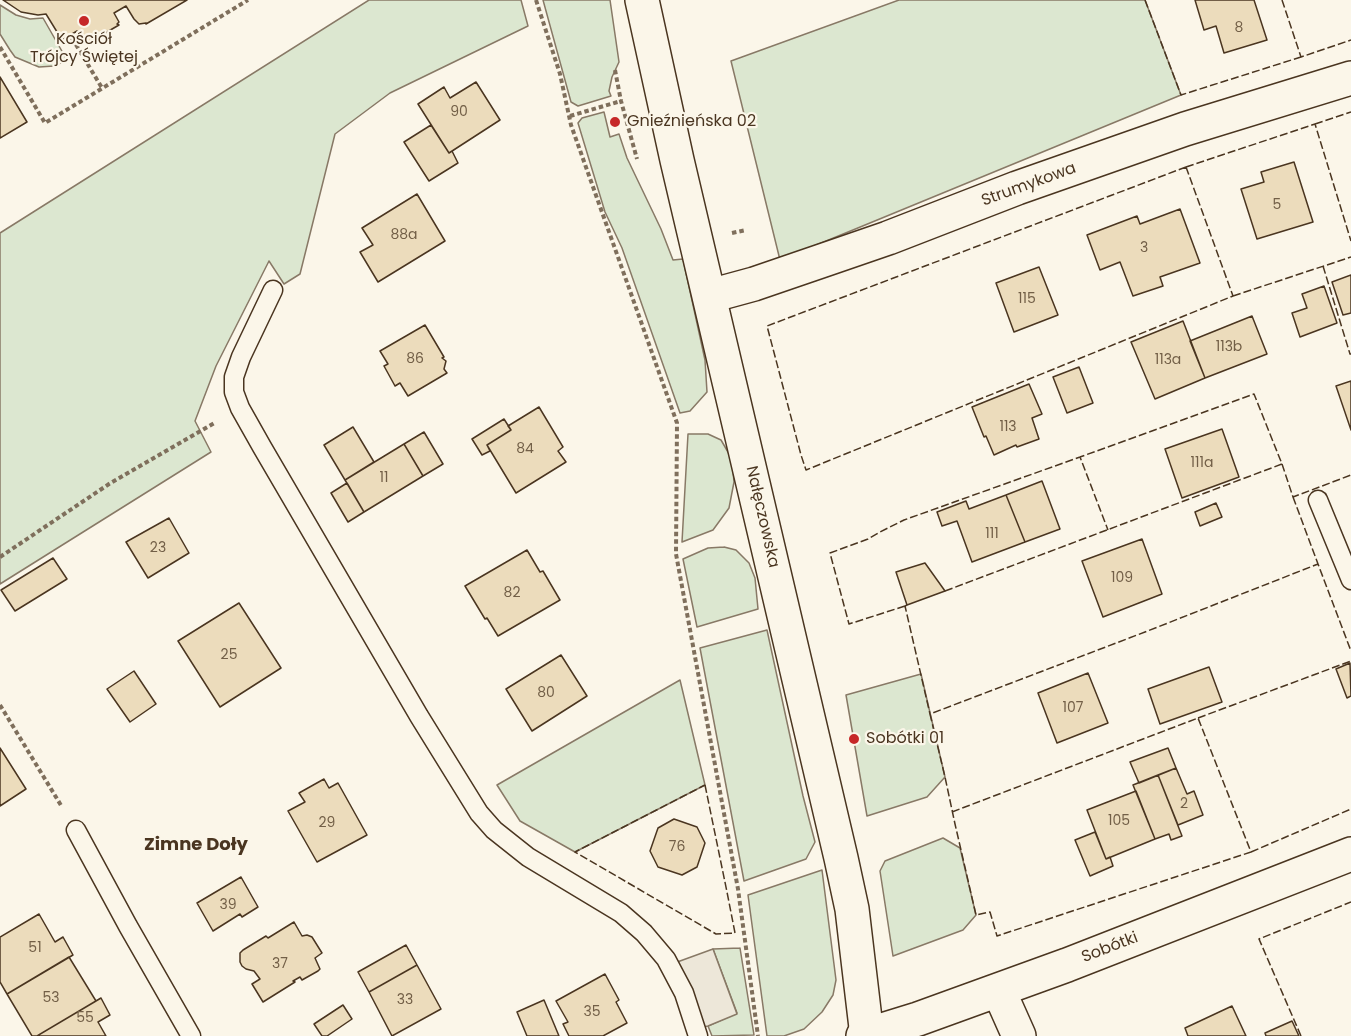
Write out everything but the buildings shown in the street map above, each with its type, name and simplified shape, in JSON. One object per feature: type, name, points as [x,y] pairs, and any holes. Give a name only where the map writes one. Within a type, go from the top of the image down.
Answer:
[{"type":"street","name":"Nałęczowska","points":[[642,0],[841,858],[854,919],[865,1036]]},
{"type":"street","name":"Strumykowa","points":[[710,296],[754,284],[888,238],[1017,188],[1185,129],[1351,78]]},
{"type":"street","name":"Sobótki","points":[[865,1036],[999,991],[1351,854]]},
{"type":"street","points":[[999,991],[1018,1036]]},
{"type":"lane","points":[[273,290],[234,377],[234,392],[240,408],[419,716],[479,813],[494,830],[528,857],[621,912],[644,933],[666,958],[684,993],[698,1036]]},
{"type":"lane","points":[[1318,500],[1351,580]]},
{"type":"lane","points":[[76,830],[191,1036]]},
{"type":"path","points":[[0,47],[45,123],[248,0]]},
{"type":"path","points":[[536,0],[560,74],[571,125],[677,423],[676,554],[738,889],[758,1036]]},
{"type":"path","points":[[72,38],[102,88]]},
{"type":"path","points":[[570,116],[621,101]]},
{"type":"path","points":[[0,557],[109,484],[240,408]]},
{"type":"path","points":[[0,705],[76,830]]},
{"type":"green space","points":[[369,0],[521,0],[528,26],[390,93],[335,134],[300,274],[284,284],[269,261],[216,366],[195,421],[211,452],[0,584],[0,233]]},
{"type":"green space","points":[[543,0],[610,0],[619,62],[612,77],[609,91],[611,96],[578,106],[571,102]]},
{"type":"green space","points":[[899,0],[1145,0],[1181,95],[780,260],[731,61]]},
{"type":"green space","points":[[0,5],[16,15],[30,19],[43,18],[67,60],[54,66],[39,67],[15,57],[0,34]]},
{"type":"green space","points":[[604,112],[610,137],[619,134],[627,158],[661,229],[673,260],[683,259],[705,360],[707,392],[690,411],[680,413],[622,248],[605,212],[578,123],[582,118]]},
{"type":"green space","points":[[688,434],[708,434],[721,440],[732,459],[734,482],[729,508],[713,530],[682,542]]},
{"type":"green space","points":[[724,547],[736,550],[749,563],[755,578],[758,609],[697,627],[683,559],[708,548]]},
{"type":"green space","points":[[767,630],[815,842],[806,859],[744,881],[700,648]]},
{"type":"green space","points":[[921,674],[945,777],[927,797],[867,816],[846,695]]},
{"type":"green space","points":[[680,680],[705,785],[575,852],[520,821],[497,785]]},
{"type":"green space","points":[[943,838],[960,848],[976,915],[963,930],[893,956],[880,871],[885,861]]},
{"type":"green space","points":[[822,870],[836,980],[833,995],[822,1012],[804,1029],[784,1036],[767,1036],[748,895]]},
{"type":"green space","points":[[740,948],[754,1035],[712,1036],[708,1026],[737,1013],[713,949]]},
{"type":"shaded area","points":[[713,949],[737,1014],[695,1029],[669,965]]},
{"type":"fence","points":[[1145,0],[1181,95],[1301,57]]},
{"type":"fence","points":[[1282,0],[1301,57],[1351,40]]},
{"type":"fence","points":[[1315,124],[1351,112]]},
{"type":"fence","points":[[1186,167],[1315,124],[1351,241]]},
{"type":"fence","points":[[1186,167],[1233,296],[806,470],[767,326],[1186,167]]},
{"type":"fence","points":[[1233,296],[1351,257]]},
{"type":"fence","points":[[1323,266],[1351,354]]},
{"type":"fence","points":[[945,591],[1282,464],[1254,394],[1080,457]]},
{"type":"fence","points":[[905,606],[849,624],[830,553],[868,539],[904,520],[1080,457],[1108,530]]},
{"type":"fence","points":[[1282,464],[1293,497],[1351,475]]},
{"type":"fence","points":[[1293,497],[1318,564]]},
{"type":"fence","points":[[952,812],[1198,718],[1251,852],[997,936],[990,912],[976,915],[955,824],[945,777],[930,714],[1318,564],[1351,651]]},
{"type":"fence","points":[[907,605],[905,606],[930,714]]},
{"type":"fence","points":[[1198,718],[1351,661]]},
{"type":"fence","points":[[705,785],[727,892],[735,933],[716,934],[575,852],[705,785]]},
{"type":"fence","points":[[1251,852],[1351,809]]},
{"type":"fence","points":[[1301,1036],[1259,939],[1351,902]]},
{"type":"place","name":"Kościół Trójcy Świętej","points":[[84,21]]},
{"type":"place","name":"Gnieźnieńska 02","points":[[615,122]]},
{"type":"place","name":"Sobótki 01","points":[[854,739]]},
{"type":"district","name":"Zimne Doły","points":[[196,845]]}]
